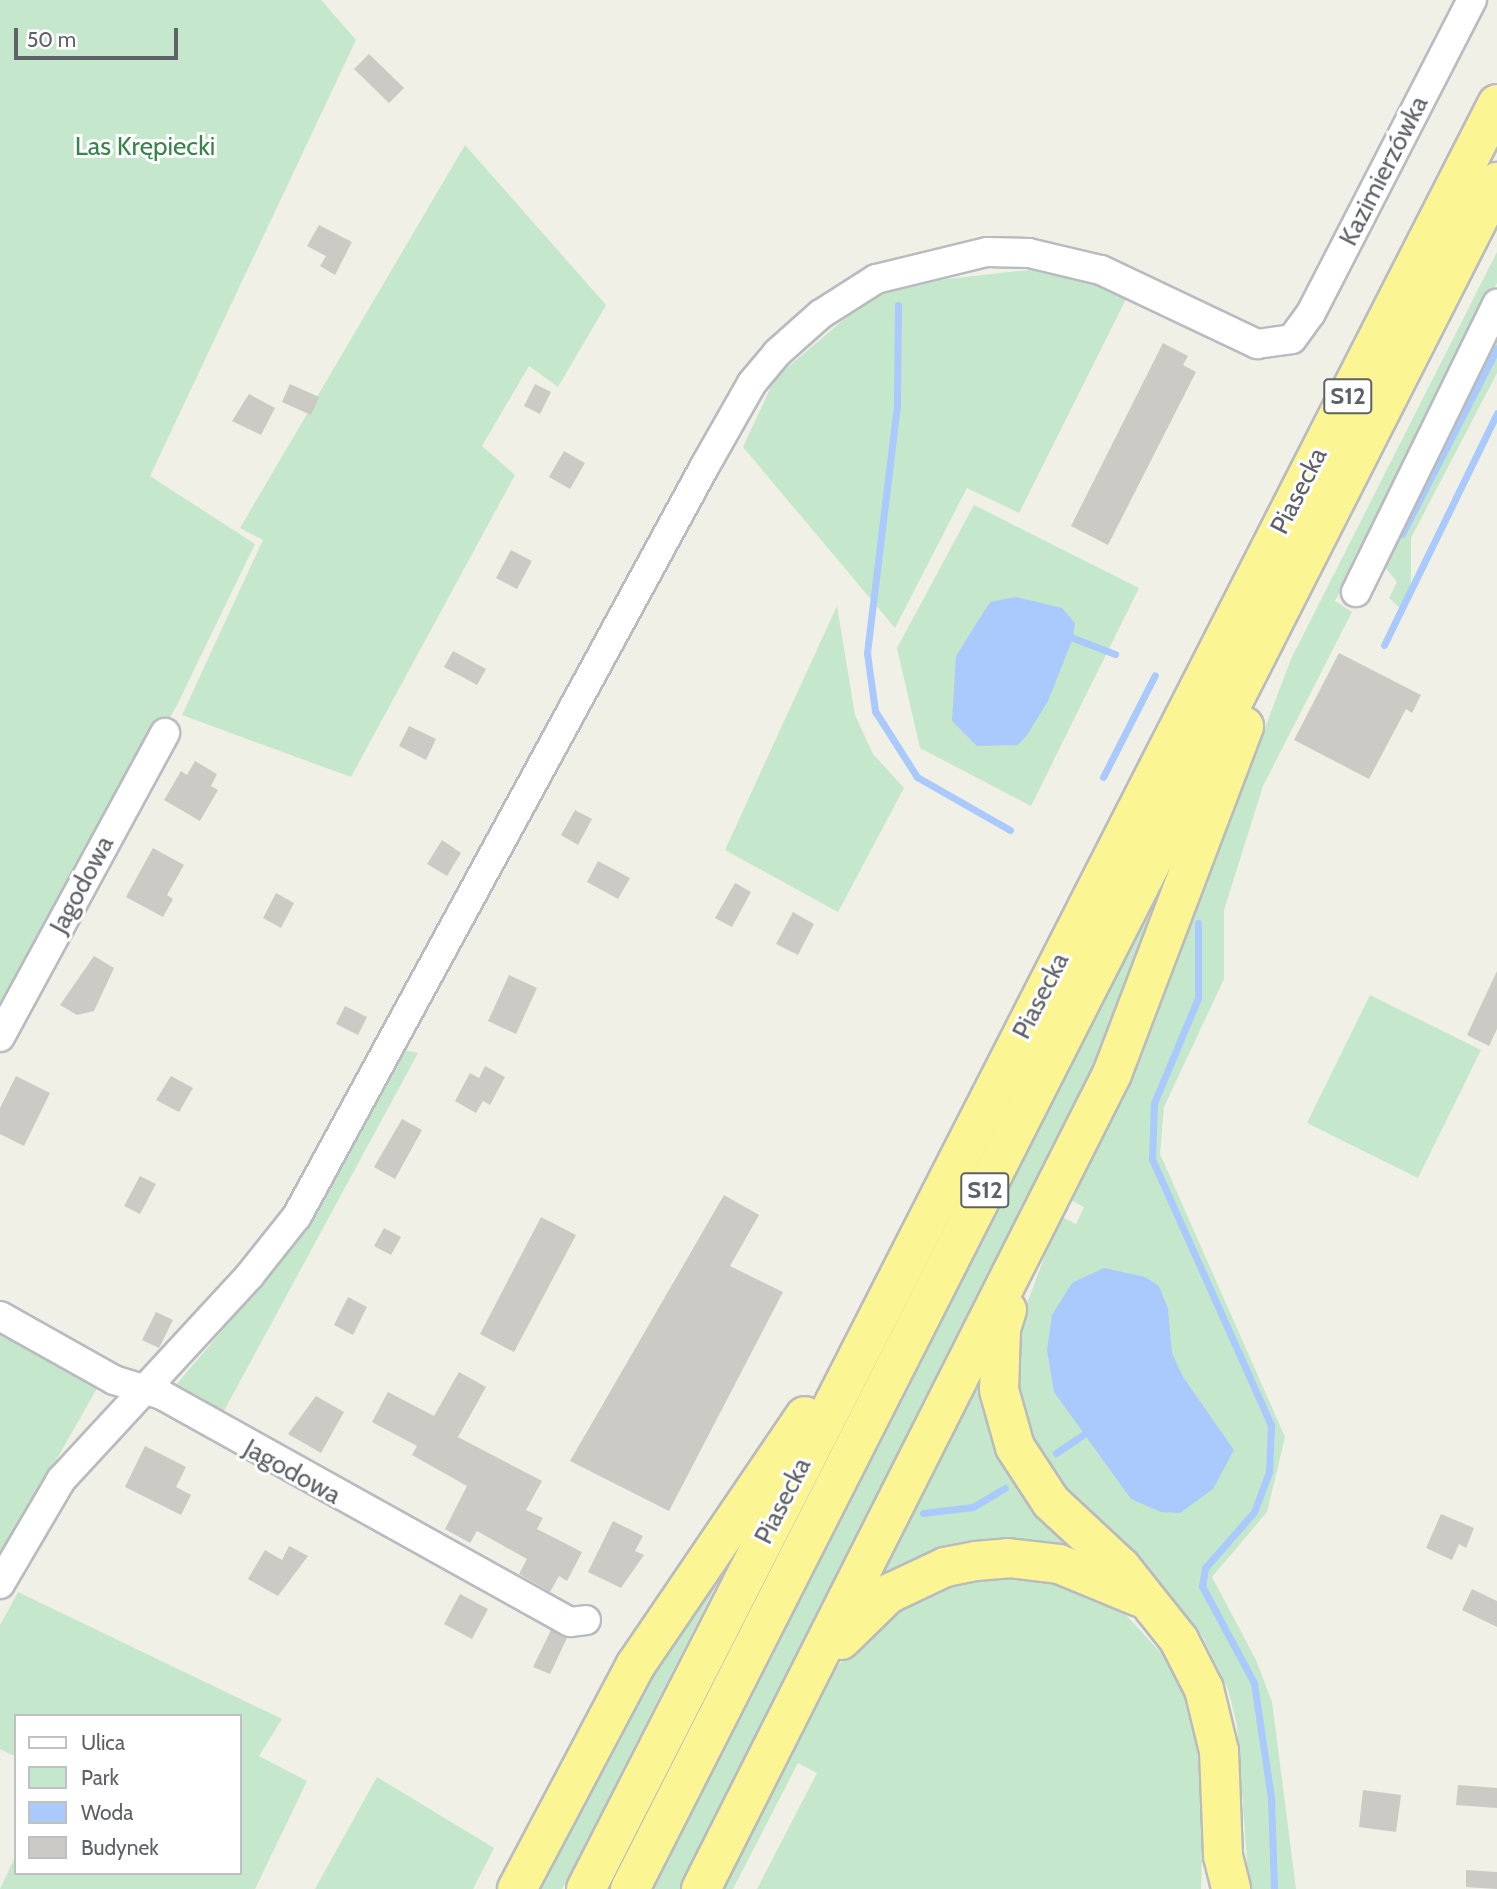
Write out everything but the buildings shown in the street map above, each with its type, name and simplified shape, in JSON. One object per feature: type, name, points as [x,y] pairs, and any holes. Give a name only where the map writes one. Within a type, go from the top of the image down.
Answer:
[{"type":"highway","name":"Piasecka","points":[[586,1889],[1497,104]]},
{"type":"highway","name":"Piasecka","points":[[630,1889],[1497,182]]},
{"type":"highway","points":[[701,1889],[808,1682],[1116,1063],[1339,491]]},
{"type":"highway","points":[[1043,1212],[1001,1328],[1004,1421],[1051,1502],[1121,1567],[1141,1598],[1179,1640],[1211,1708],[1221,1778],[1223,1878]]},
{"type":"highway","points":[[517,1889],[635,1666],[885,1302]]},
{"type":"highway","points":[[808,1682],[858,1619],[888,1594],[945,1567],[1035,1559],[1141,1598]]},
{"type":"street","name":"Kazimierzówka","points":[[144,1390],[250,1275],[297,1216],[712,453],[752,383],[800,331],[876,279],[987,252],[1029,253],[1101,271],[1257,344],[1292,339],[1311,313],[1472,0]]},
{"type":"street","points":[[1356,592],[1497,304]]},
{"type":"street","name":"Jagodowa","points":[[0,1037],[165,733]]},
{"type":"street","name":"Jagodowa","points":[[0,1316],[114,1380],[144,1390],[570,1622],[586,1620]]},
{"type":"street","points":[[0,1584],[61,1480],[144,1390]]},
{"type":"green space","name":"Las Krępiecki","points":[[0,0],[321,0],[356,40],[150,476],[255,544],[177,705],[0,1023]]},
{"type":"green space","points":[[465,145],[606,305],[558,387],[529,366],[482,446],[515,475],[351,777],[182,715],[263,540],[240,528]]},
{"type":"green space","points":[[1497,252],[1497,283],[1335,601],[1352,612],[1263,786],[1224,910],[1224,979],[1164,1107],[1160,1154],[1285,1437],[1267,1512],[1212,1577],[1256,1660],[1272,1702],[1296,1889],[1249,1889],[1237,1725],[1228,1689],[1202,1636],[1167,1590],[1083,1512],[1033,1449],[1019,1406],[1016,1362],[1024,1311],[1060,1216],[1076,1224],[1084,1207],[1069,1199],[1152,1026],[1291,659]]},
{"type":"green space","points":[[1028,270],[1079,277],[1127,297],[1019,513],[967,488],[895,628],[743,447],[775,378],[855,310],[903,284]]},
{"type":"green space","points":[[1497,328],[1497,373],[1411,538],[1411,593],[1402,610],[1389,598],[1397,582],[1384,566]]},
{"type":"green space","points":[[974,505],[1139,588],[1031,806],[920,748],[897,648]]},
{"type":"green space","points":[[837,606],[855,715],[873,754],[904,788],[838,912],[725,850]]},
{"type":"green space","points":[[1147,917],[1157,921],[1103,1054],[686,1889],[654,1889]]},
{"type":"green space","points":[[1370,995],[1481,1050],[1418,1178],[1307,1123]]},
{"type":"green space","points":[[403,1050],[418,1053],[219,1420],[176,1385],[297,1242]]},
{"type":"green space","points":[[0,1327],[100,1383],[0,1559]]},
{"type":"green space","points":[[979,1365],[1092,1560],[874,1584]]},
{"type":"green space","points":[[732,1554],[562,1889],[532,1889],[636,1691]]},
{"type":"green space","points":[[1021,1571],[1116,1604],[1173,1666],[1199,1736],[1204,1805],[1201,1889],[757,1889],[817,1773],[798,1763],[733,1889],[713,1889],[821,1689],[870,1623],[944,1582]]},
{"type":"green space","points":[[18,1592],[282,1719],[259,1756],[307,1781],[255,1889],[0,1889],[14,1859],[14,1875],[242,1875],[242,1714],[14,1714],[14,1756],[0,1749],[0,1625]]},
{"type":"green space","points":[[377,1777],[494,1848],[473,1889],[315,1889]]},
{"type":"water","points":[[1016,597],[1062,608],[1075,623],[1073,638],[1048,701],[1027,735],[1018,745],[977,746],[952,721],[956,656],[990,602]]},
{"type":"water","points":[[1104,1268],[1145,1277],[1159,1286],[1168,1309],[1172,1353],[1183,1377],[1234,1450],[1213,1489],[1180,1513],[1161,1512],[1131,1499],[1054,1392],[1047,1350],[1052,1315],[1072,1283]]},
{"type":"waterway","points":[[898,305],[897,405],[867,653],[875,711],[917,777],[1010,830]]},
{"type":"waterway","points":[[1402,534],[1497,348]]},
{"type":"waterway","points":[[1384,645],[1497,413]]},
{"type":"waterway","points":[[1073,638],[1115,654]]},
{"type":"waterway","points":[[1103,777],[1155,675]]},
{"type":"waterway","points":[[1198,923],[1198,998],[1154,1103],[1152,1159],[1271,1425],[1269,1472],[1254,1512],[1205,1568],[1202,1586],[1254,1683],[1271,1798],[1274,1889]]},
{"type":"waterway","points":[[1056,1453],[1083,1435]]},
{"type":"waterway","points":[[923,1513],[973,1507],[1005,1488]]}]
